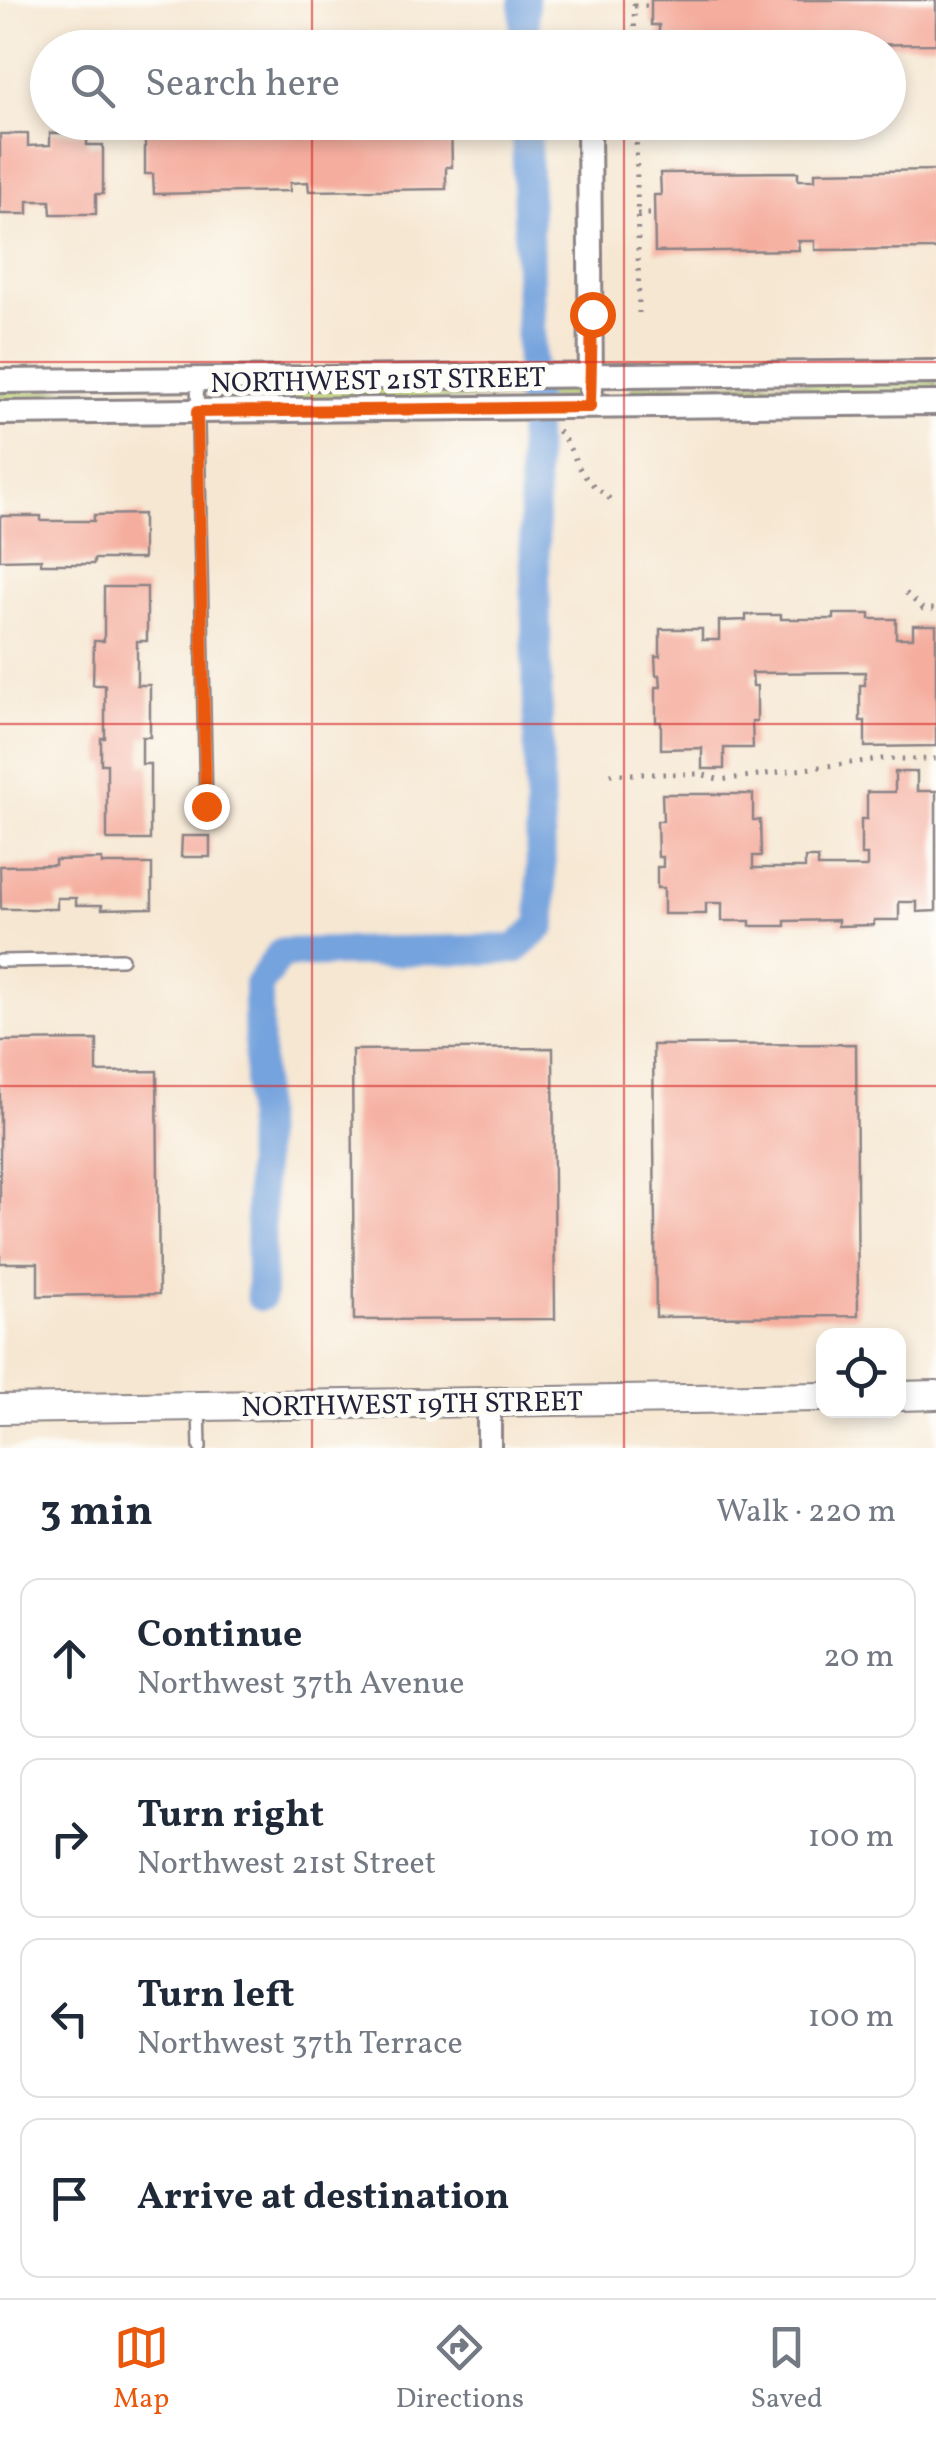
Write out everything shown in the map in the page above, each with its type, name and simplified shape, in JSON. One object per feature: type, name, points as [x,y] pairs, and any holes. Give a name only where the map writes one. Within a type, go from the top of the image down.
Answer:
[{"type":"street","points":[[590,140],[590,407]]},
{"type":"street","name":"NORTHWEST 21ST STREET","points":[[0,382],[936,372]]},
{"type":"street","name":"NORTHWEST 21ST STREET","points":[[0,413],[936,404]]},
{"type":"street","points":[[906,1396],[936,1395]]},
{"type":"street","name":"NORTHWEST 19TH STREET","points":[[0,1409],[816,1397]]},
{"type":"street","points":[[488,1402],[488,1448]]},
{"type":"lane","points":[[197,380],[206,806]]},
{"type":"lane","points":[[0,961],[122,959]]},
{"type":"lane","points":[[199,1406],[200,1448]]},
{"type":"path","points":[[635,30],[634,6],[651,6]]},
{"type":"path","points":[[636,140],[639,312]]},
{"type":"path","points":[[637,214],[654,214]]},
{"type":"path","points":[[553,425],[592,485],[614,502]]},
{"type":"path","points":[[906,593],[923,610],[936,610]]},
{"type":"path","points":[[610,774],[700,774],[720,780],[881,759],[936,759]]},
{"type":"green space","points":[[936,381],[936,395],[636,398],[631,395],[631,388],[637,385]]},
{"type":"green space","points":[[570,385],[576,389],[571,398],[216,402],[210,399],[216,388]]},
{"type":"green space","points":[[93,390],[99,394],[94,404],[0,405],[0,391]]},
{"type":"building","points":[[651,0],[936,0],[936,44],[906,44],[906,30],[659,30],[659,25],[651,25]]},
{"type":"building","points":[[0,134],[28,134],[28,146],[50,145],[50,140],[87,140],[87,145],[103,145],[103,194],[96,194],[96,214],[51,214],[50,201],[28,201],[28,214],[0,214]]},
{"type":"building","points":[[145,140],[451,140],[452,167],[446,167],[446,189],[309,191],[308,182],[290,183],[290,191],[154,194],[153,174],[145,174]]},
{"type":"building","points":[[936,170],[936,249],[815,250],[815,241],[798,241],[799,250],[655,252],[654,195],[661,195],[660,173],[798,172],[798,180],[815,180],[815,172]]},
{"type":"building","points":[[143,514],[143,559],[94,559],[94,564],[0,560],[0,516],[94,521],[94,515]]},
{"type":"building","points":[[104,587],[147,587],[147,641],[137,641],[137,685],[150,685],[150,737],[142,737],[142,764],[150,764],[150,840],[107,840],[107,764],[101,764],[105,685],[93,685],[94,641],[104,641]]},
{"type":"building","points":[[834,614],[896,619],[896,638],[913,638],[913,625],[936,625],[936,746],[865,747],[860,685],[865,685],[865,672],[752,673],[753,686],[757,686],[753,748],[724,748],[724,769],[702,769],[702,748],[661,749],[656,687],[661,687],[655,656],[660,656],[660,629],[702,629],[702,640],[719,640],[719,621],[746,620],[746,615],[834,619]]},
{"type":"building","points":[[895,772],[917,772],[917,791],[936,791],[936,911],[917,912],[917,902],[899,902],[899,920],[838,926],[838,920],[785,921],[785,926],[722,921],[722,903],[706,903],[706,914],[664,914],[664,888],[657,888],[657,867],[663,867],[663,857],[658,857],[657,821],[663,821],[662,794],[753,794],[753,820],[760,820],[761,856],[753,856],[753,868],[805,868],[805,858],[818,858],[818,867],[867,867],[867,855],[861,855],[861,819],[867,819],[867,792],[895,792]]},
{"type":"building","points":[[182,836],[210,836],[210,857],[181,857]]},
{"type":"building","points":[[102,859],[102,864],[152,864],[152,908],[102,909],[102,905],[76,905],[76,898],[57,898],[57,909],[1,909],[0,866]]},
{"type":"building","points":[[97,1040],[97,1072],[157,1071],[159,1294],[38,1296],[38,1263],[0,1263],[0,1041]]},
{"type":"building","points":[[856,1044],[858,1316],[656,1317],[653,1045]]},
{"type":"building","points":[[553,1048],[555,1319],[354,1320],[352,1050]]},
{"type":"waterway","points":[[524,0],[525,30]]},
{"type":"waterway","points":[[261,1296],[258,986],[281,953],[515,949],[542,925],[526,140]]},
{"type":"route","points":[[206,806],[197,412],[590,407],[592,314]]}]
